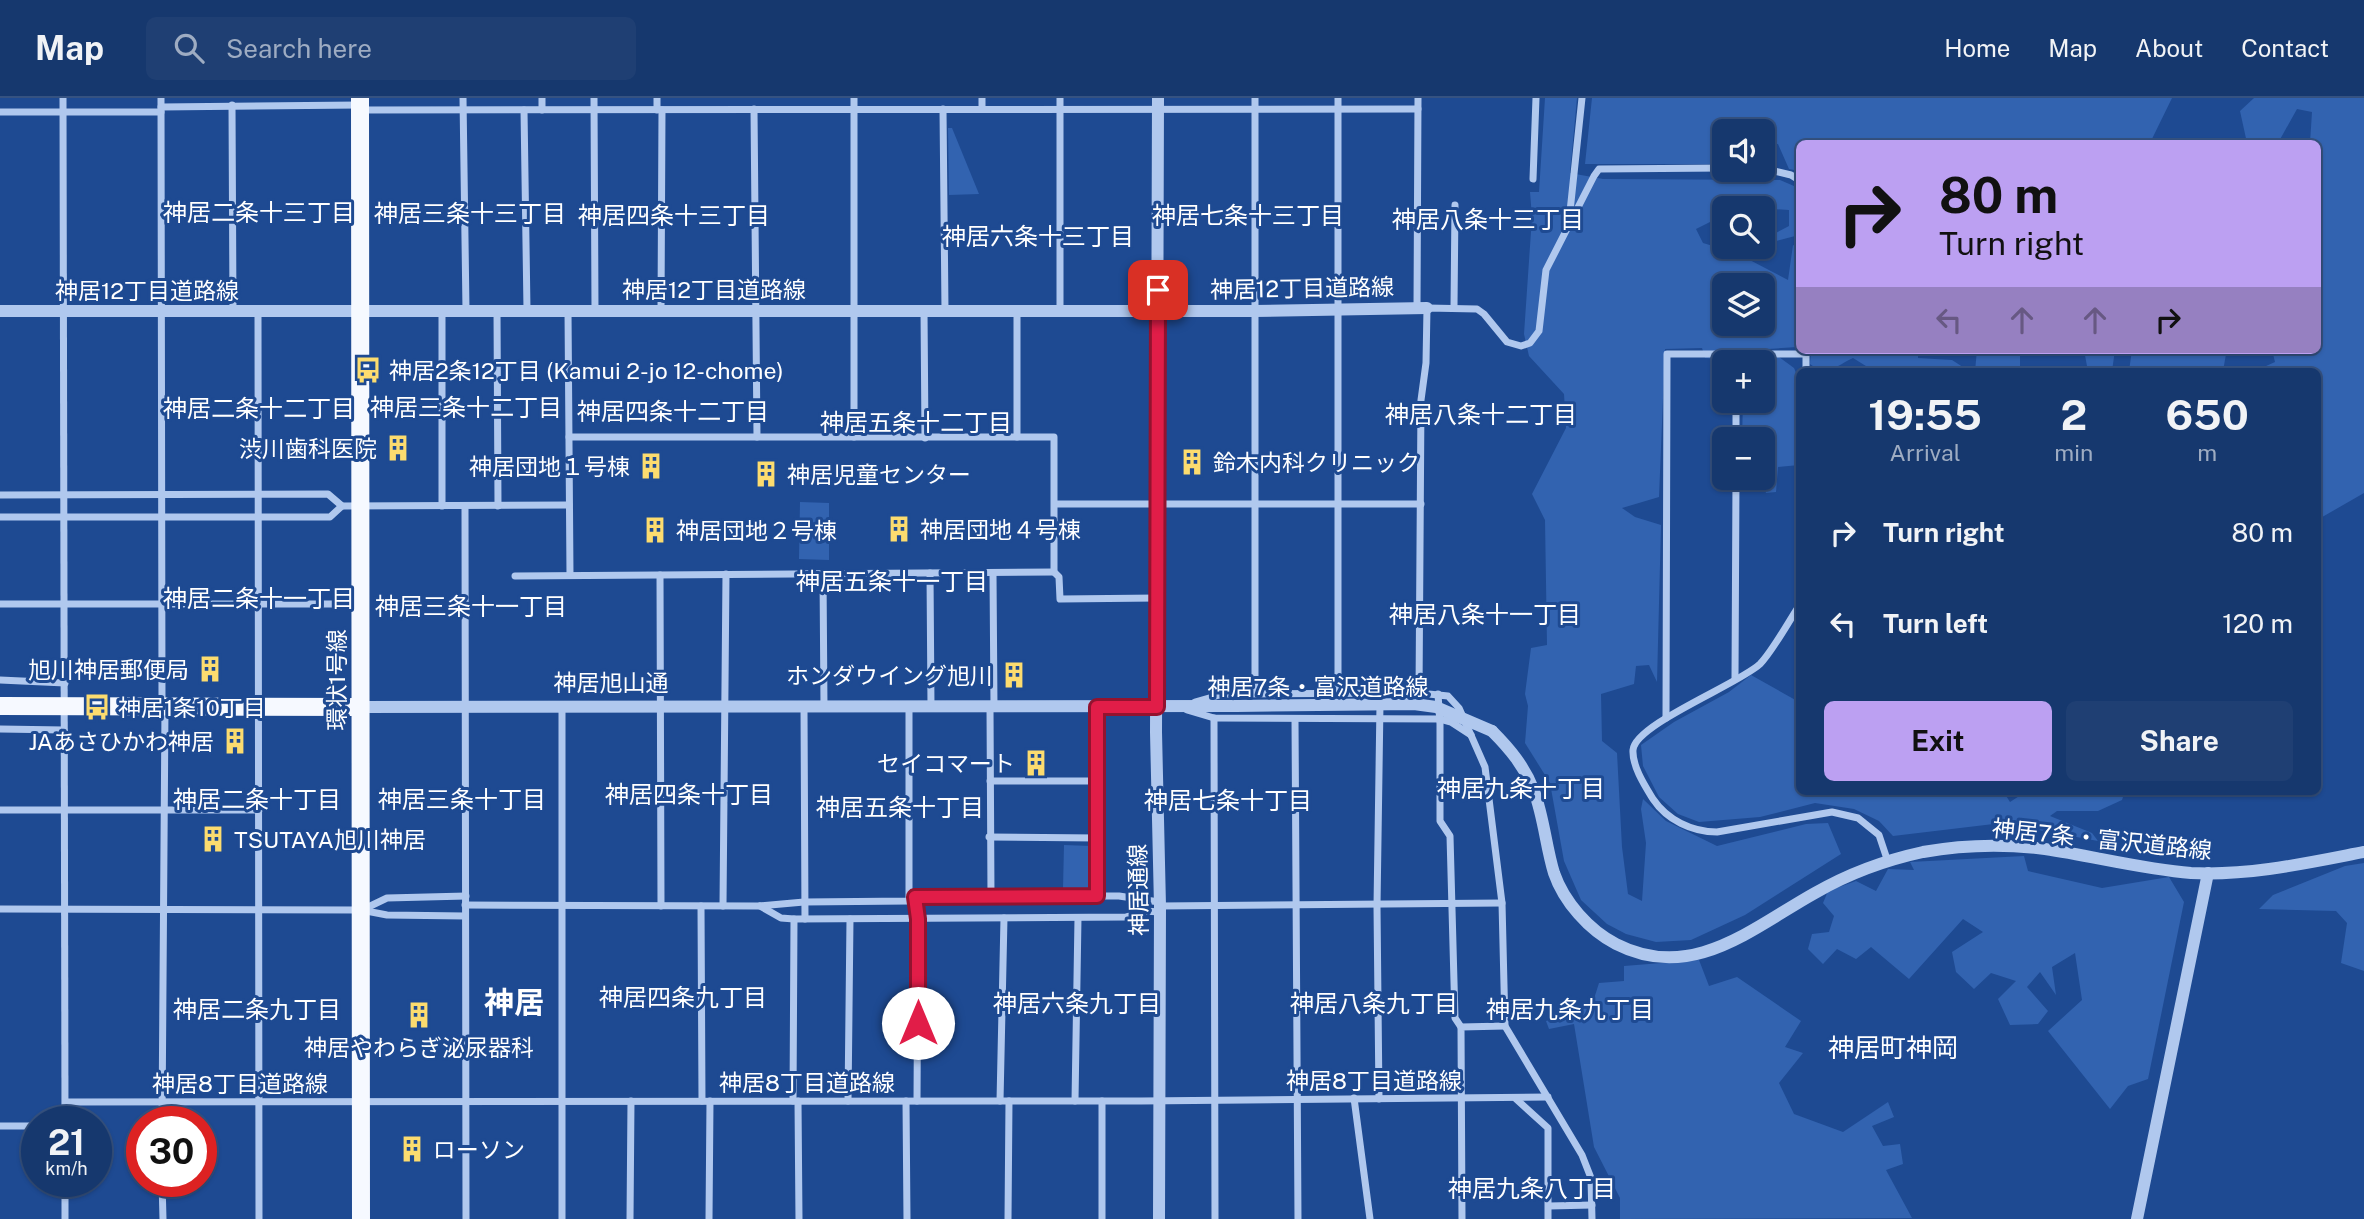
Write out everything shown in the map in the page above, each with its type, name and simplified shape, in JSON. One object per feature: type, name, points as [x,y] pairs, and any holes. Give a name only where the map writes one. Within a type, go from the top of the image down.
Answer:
[{"type":"main road","name":"環状1号線","points":[[360,104],[360,310],[351,507],[360,604],[363,1102],[361,1219]]},
{"type":"main road","name":"神居旭山通","points":[[0,704],[65,707],[360,707]]},
{"type":"street","points":[[64,98],[66,1106]]},
{"type":"street","points":[[160,98],[164,707],[162,1106]]},
{"type":"street","points":[[463,98],[466,310]]},
{"type":"street","points":[[542,98],[542,110]]},
{"type":"street","points":[[594,98],[595,310]]},
{"type":"street","points":[[657,98],[661,310]]},
{"type":"street","points":[[757,437],[755,310],[757,109],[760,98]]},
{"type":"street","points":[[854,98],[854,437]]},
{"type":"street","points":[[935,98],[939,109],[945,310]]},
{"type":"street","points":[[982,98],[982,109]]},
{"type":"street","points":[[1060,98],[1060,310]]},
{"type":"street","points":[[1255,98],[1255,694]]},
{"type":"street","points":[[1338,98],[1338,693]]},
{"type":"street","points":[[1418,98],[1422,308],[1426,363],[1421,400],[1419,693]]},
{"type":"street","points":[[1533,179],[1536,98]]},
{"type":"street","points":[[1569,225],[1582,98]]},
{"type":"street","points":[[0,112],[161,109],[257,102],[463,110],[1060,109],[1158,103],[1255,108],[1418,109]]},
{"type":"street","name":"神居通線","points":[[1158,103],[1159,1219]]},
{"type":"street","points":[[232,105],[233,311]]},
{"type":"street","points":[[524,110],[527,310]]},
{"type":"street","points":[[1422,308],[1477,309],[1507,342],[1521,346],[1530,343],[1539,331],[1546,270],[1599,169],[1712,168]]},
{"type":"street","points":[[1775,171],[1796,178]]},
{"type":"street","points":[[1454,307],[1455,205]]},
{"type":"street","name":"神居12丁目道路線","points":[[0,311],[1254,311],[1422,308]]},
{"type":"street","points":[[442,310],[442,506]]},
{"type":"street","points":[[497,310],[498,506]]},
{"type":"street","points":[[568,310],[570,575]]},
{"type":"street","points":[[924,310],[925,438]]},
{"type":"street","points":[[1017,310],[1017,437]]},
{"type":"street","points":[[258,311],[259,1219]]},
{"type":"street","points":[[1775,355],[1796,353]]},
{"type":"street","points":[[1666,718],[1667,354],[1712,357]]},
{"type":"street","points":[[569,437],[1054,437],[1054,572],[1059,577],[1060,598],[1157,598]]},
{"type":"street","points":[[1735,679],[1736,490]]},
{"type":"street","points":[[0,495],[328,494],[351,507]]},
{"type":"street","points":[[1055,504],[1421,504]]},
{"type":"street","points":[[0,517],[330,517],[351,507],[569,505]]},
{"type":"street","points":[[465,506],[466,1219]]},
{"type":"street","points":[[515,576],[1054,572]]},
{"type":"street","points":[[930,573],[931,707]]},
{"type":"street","points":[[991,896],[989,837],[993,573]]},
{"type":"street","points":[[823,574],[824,707]]},
{"type":"street","points":[[660,575],[661,906]]},
{"type":"street","points":[[723,906],[726,575]]},
{"type":"street","points":[[0,604],[360,604]]},
{"type":"street","points":[[1796,610],[1760,664],[1666,718],[1639,738],[1633,749],[1636,767],[1654,801],[1673,819],[1700,832],[1717,832],[1832,812],[1858,818],[1879,835],[1888,862]]},
{"type":"street","points":[[0,680],[65,683]]},
{"type":"street","points":[[1379,1099],[1377,906],[1380,693]]},
{"type":"street","points":[[1178,707],[1223,694],[1419,693],[1448,696],[1459,708],[1485,767],[1502,903],[1504,1026],[1582,1155],[1591,1178],[1592,1219]]},
{"type":"street","points":[[1438,694],[1440,821],[1450,836],[1455,1018],[1461,1027],[1462,1219]]},
{"type":"street","name":"神居7条・富沢道路線","points":[[1157,707],[1414,704],[1445,710],[1492,731],[1514,753],[1535,792],[1555,875],[1568,900],[1600,933],[1616,944],[1648,956],[1682,957],[1701,954],[1749,933],[1814,893],[1853,873],[1923,852],[2005,846],[2043,849],[2139,866],[2208,873],[2253,872],[2364,852]]},
{"type":"street","name":"神居旭山通","points":[[360,707],[1157,707]]},
{"type":"street","points":[[562,707],[562,1219]]},
{"type":"street","points":[[804,707],[805,919]]},
{"type":"street","points":[[909,707],[912,899],[918,919],[917,1101]]},
{"type":"street","points":[[1097,707],[1097,896]]},
{"type":"street","points":[[1178,707],[1214,718],[1440,719],[1460,727],[1474,738]]},
{"type":"street","points":[[1214,718],[1215,1219]]},
{"type":"street","points":[[1295,719],[1298,1219]]},
{"type":"street","points":[[0,729],[64,730]]},
{"type":"street","points":[[990,781],[1096,781]]},
{"type":"street","points":[[0,810],[259,810]]},
{"type":"street","points":[[989,837],[1097,838]]},
{"type":"street","points":[[2137,1219],[2208,873]]},
{"type":"street","points":[[361,911],[387,898],[564,905],[759,906],[991,896],[1119,896],[1159,907]]},
{"type":"street","points":[[759,906],[781,918],[793,919],[918,919],[1126,917],[1159,907],[1502,903]]},
{"type":"street","points":[[701,906],[709,1219]]},
{"type":"street","points":[[0,909],[361,911],[387,915],[466,916]]},
{"type":"street","points":[[1004,918],[1004,1101],[1009,1219]]},
{"type":"street","points":[[1074,1101],[1078,918]]},
{"type":"street","points":[[793,919],[799,1219]]},
{"type":"street","points":[[849,1101],[850,919]]},
{"type":"street","points":[[1461,1027],[1504,1026]]},
{"type":"street","name":"神居8丁目道路線","points":[[66,1102],[1159,1101],[1548,1097]]},
{"type":"street","points":[[1354,1098],[1370,1219]]},
{"type":"street","points":[[1516,1099],[1548,1128],[1548,1219]]},
{"type":"street","points":[[630,1219],[631,1101]]},
{"type":"street","points":[[906,1101],[907,1219]]},
{"type":"street","points":[[1101,1101],[1102,1219]]},
{"type":"street","points":[[0,1126],[21,1126]]},
{"type":"street","points":[[65,1197],[65,1219]]},
{"type":"street","points":[[162,1197],[163,1219]]},
{"type":"street","points":[[1549,1206],[1592,1205]]},
{"type":"shaded area","points":[[1545,98],[1577,98],[1570,173],[1603,179],[1712,180],[1712,182],[1780,180],[1796,189],[1796,236],[1776,241],[1775,233],[1789,226],[1789,210],[1775,209],[1775,196],[1765,194],[1712,196],[1712,221],[1696,229],[1703,243],[1712,246],[1712,259],[1748,259],[1775,273],[1712,273],[1712,336],[1775,336],[1775,273],[1788,280],[1793,245],[1796,246],[1796,347],[1712,350],[1712,358],[1705,358],[1702,348],[1665,349],[1659,497],[1622,508],[1635,517],[1661,525],[1657,682],[1649,665],[1636,666],[1634,684],[1601,694],[1602,741],[1617,753],[1622,847],[1628,894],[1642,901],[1646,843],[1641,809],[1643,799],[1666,821],[1717,846],[1806,824],[1828,823],[1841,854],[1745,915],[1691,940],[1656,942],[1626,934],[1607,924],[1581,900],[1564,861],[1550,783],[1525,743],[1528,706],[1525,694],[1531,648],[1547,645],[1545,520],[1532,494],[1566,428],[1564,394],[1529,356],[1524,334],[1532,217],[1530,192],[1539,192]]},
{"type":"shaded area","points":[[1592,98],[2172,98],[2151,140],[1796,140],[1796,170],[1789,169],[1778,144],[1775,144],[1775,119],[1712,119],[1712,164],[1585,164]]},
{"type":"shaded area","points":[[2254,98],[2364,98],[2364,493],[2321,518],[2321,368],[2262,368],[2275,362],[2273,354],[2321,354],[2321,140],[2310,140],[2312,112],[2297,109],[2280,140],[2246,140],[2240,111]]},
{"type":"shaded area","points":[[948,128],[952,128],[979,194],[949,195]]},
{"type":"shaded area","points":[[1775,354],[1794,368],[1796,373],[1796,465],[1778,467],[1776,492],[1766,493],[1765,490],[1775,490],[1775,427],[1742,427],[1743,413],[1775,413]]},
{"type":"shaded area","points":[[1811,354],[1918,354],[1918,358],[1952,360],[1964,368],[1869,368],[1853,358],[1834,368],[1816,368],[1810,364]]},
{"type":"shaded area","points":[[1977,354],[2020,354],[2020,368],[1975,368]]},
{"type":"shaded area","points":[[2085,354],[2114,354],[2112,368],[2076,368],[2087,366]]},
{"type":"shaded area","points":[[2131,354],[2226,354],[2224,368],[2129,368]]},
{"type":"shaded area","points":[[800,502],[829,503],[829,560],[799,559]]},
{"type":"shaded area","points":[[1751,675],[1796,700],[1796,795],[2006,795],[2010,802],[2021,795],[2124,795],[2122,800],[2098,811],[2057,811],[2050,816],[2092,833],[2098,841],[2002,823],[1893,836],[1879,821],[1854,809],[1815,803],[1760,817],[1699,822],[1678,814],[1659,797],[1643,766],[1641,745],[1674,722],[1729,692]]},
{"type":"shaded area","points":[[1064,845],[1091,846],[1091,889],[1063,889]]},
{"type":"shaded area","points":[[2024,856],[2028,871],[2102,888],[2169,877],[2184,902],[2148,1079],[2128,1086],[2110,1109],[2048,1031],[2082,1000],[2075,953],[2052,967],[2056,995],[2040,972],[2027,987],[2048,1011],[2038,1024],[2010,1025],[1998,999],[2016,981],[1991,973],[1974,989],[1956,972],[1952,952],[1983,932],[1963,919],[1909,979],[1871,947],[1856,959],[1837,949],[1823,964],[1808,949],[1812,934],[1829,932],[1834,916],[1823,903],[1828,891],[1856,881],[1876,891],[1888,869],[1914,870],[1910,862]]},
{"type":"shaded area","points":[[2364,863],[2364,971],[2341,963],[2347,923],[2336,911],[2259,909],[2273,895],[2345,866]]},
{"type":"shaded area","points":[[1699,960],[1709,986],[1737,977],[1801,1021],[1785,1047],[1803,1053],[1779,1083],[1794,1114],[1843,1132],[1888,1102],[1894,1117],[1872,1126],[1883,1146],[1900,1144],[1903,1164],[1886,1170],[1912,1218],[1620,1219],[1620,1198],[1594,1147],[1574,1024],[1549,1029],[1546,1021],[1592,1005],[1599,983],[1624,981],[1624,966]]},
{"type":"place","name":"神居2条12丁目 (Kamui 2-jo 12-chome)","points":[[368,370]]},
{"type":"place","name":"渋川歯科医院","points":[[398,448]]},
{"type":"place","name":"鈴木内科クリニック","points":[[1192,462]]},
{"type":"place","name":"神居団地１号棟","points":[[651,466]]},
{"type":"place","name":"神居児童センター","points":[[766,474]]},
{"type":"place","name":"神居団地４号棟","points":[[899,529]]},
{"type":"place","name":"神居団地２号棟","points":[[655,530]]},
{"type":"place","name":"旭川神居郵便局","points":[[210,669]]},
{"type":"place","name":"ホンダウイング旭川","points":[[1014,675]]},
{"type":"place","name":"神居1条10丁目","points":[[97,707]]},
{"type":"place","name":"JAあさひかわ神居","points":[[235,741]]},
{"type":"place","name":"セイコマート","points":[[1036,763]]},
{"type":"place","name":"TSUTAYA旭川神居","points":[[213,839]]},
{"type":"place","name":"神居やわらぎ泌尿器科","points":[[419,1015]]},
{"type":"place","name":"ローソン","points":[[412,1149]]},
{"type":"district","name":"神居二条十三丁目","points":[[259,212]]},
{"type":"district","name":"神居三条十三丁目","points":[[470,213]]},
{"type":"district","name":"神居四条十三丁目","points":[[674,215]]},
{"type":"district","name":"神居七条十三丁目","points":[[1248,215]]},
{"type":"district","name":"神居八条十三丁目","points":[[1488,219]]},
{"type":"district","name":"神居六条十三丁目","points":[[1038,236]]},
{"type":"district","name":"神居三条十二丁目","points":[[466,407]]},
{"type":"district","name":"神居二条十二丁目","points":[[259,408]]},
{"type":"district","name":"神居四条十二丁目","points":[[673,411]]},
{"type":"district","name":"神居八条十二丁目","points":[[1481,414]]},
{"type":"district","name":"神居五条十二丁目","points":[[916,422]]},
{"type":"district","name":"神居五条十一丁目","points":[[892,581]]},
{"type":"district","name":"神居二条十一丁目","points":[[259,598]]},
{"type":"district","name":"神居三条十一丁目","points":[[471,606]]},
{"type":"district","name":"神居八条十一丁目","points":[[1485,614]]},
{"type":"district","name":"神居九条十丁目","points":[[1521,788]]},
{"type":"district","name":"神居四条十丁目","points":[[689,794]]},
{"type":"district","name":"神居二条十丁目","points":[[257,799]]},
{"type":"district","name":"神居三条十丁目","points":[[462,799]]},
{"type":"district","name":"神居七条十丁目","points":[[1228,800]]},
{"type":"district","name":"神居五条十丁目","points":[[900,807]]},
{"type":"district","name":"神居四条九丁目","points":[[683,997]]},
{"type":"district","name":"神居","points":[[514,1002]]},
{"type":"district","name":"神居六条九丁目","points":[[1077,1003]]},
{"type":"district","name":"神居八条九丁目","points":[[1374,1003]]},
{"type":"district","name":"神居二条九丁目","points":[[257,1009]]},
{"type":"district","name":"神居九条九丁目","points":[[1570,1009]]},
{"type":"district","name":"神居町神岡","points":[[1893,1047]]},
{"type":"district","name":"神居九条八丁目","points":[[1532,1188]]},
{"type":"route","points":[[918,1023],[918,908],[915,897],[1097,896],[1097,707],[1157,707],[1158,290]]}]
